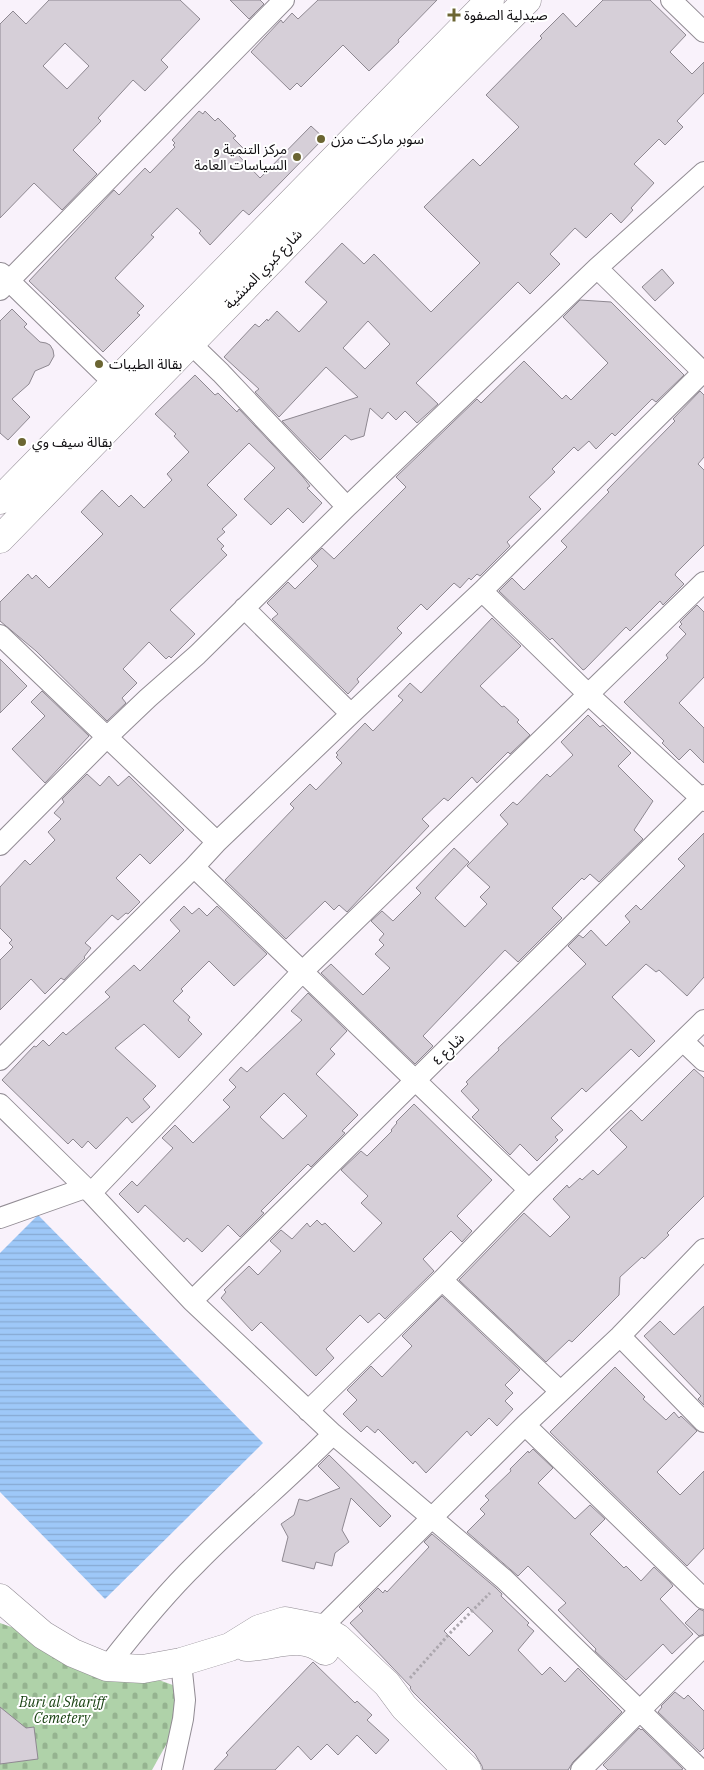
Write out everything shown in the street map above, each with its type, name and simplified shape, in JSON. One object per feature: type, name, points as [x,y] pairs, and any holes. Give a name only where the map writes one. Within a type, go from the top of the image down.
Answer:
[{"type":"main road","name":"شارع كبري المنشية","points":[[0,500],[490,0]]},
{"type":"main road","name":"شارع كبري المنشية","points":[[0,539],[527,0]]},
{"type":"main road","points":[[0,1598],[44,1635],[73,1653],[107,1667],[143,1669],[181,1662],[230,1647],[259,1629],[285,1620],[321,1628],[338,1638],[387,1684],[399,1701],[466,1770]]},
{"type":"main road","points":[[230,1647],[250,1647],[280,1641],[300,1641],[318,1645],[369,1693],[399,1701]]},
{"type":"street","points":[[114,383],[3,281],[284,0]]},
{"type":"street","points":[[671,0],[704,32]]},
{"type":"street","points":[[0,845],[106,738],[197,655],[597,268],[704,172]]},
{"type":"street","points":[[0,1060],[217,842],[482,591],[703,373],[597,268]]},
{"type":"street","points":[[191,344],[221,373],[347,508]]},
{"type":"street","points":[[0,1218],[88,1190],[302,972],[704,582]]},
{"type":"street","points":[[482,591],[588,694],[703,798]]},
{"type":"street","points":[[244,608],[351,714]]},
{"type":"street","points":[[0,635],[217,842]]},
{"type":"street","name":"شارع ٤","points":[[192,1301],[703,798]]},
{"type":"street","points":[[194,867],[529,1190]]},
{"type":"street","points":[[308,1411],[442,1280],[529,1190],[704,1020]]},
{"type":"street","points":[[683,1041],[704,1061]]},
{"type":"street","points":[[0,1104],[88,1190],[192,1301],[333,1434],[504,1579],[701,1770]]},
{"type":"street","points":[[321,1628],[560,1391],[620,1336],[704,1249]]},
{"type":"street","points":[[442,1280],[560,1391]]},
{"type":"street","points":[[620,1336],[704,1422]]},
{"type":"street","points":[[526,1425],[704,1599]]},
{"type":"street","points":[[107,1667],[142,1623],[195,1564],[302,1466],[333,1434]]},
{"type":"street","points":[[581,1770],[704,1646]]},
{"type":"street","points":[[172,1770],[183,1719],[185,1700],[181,1662]]},
{"type":"path","points":[[399,1701],[451,1632],[504,1579]]},
{"type":"green space","name":"Buri al Shariff Cemetery","points":[[0,1623],[195,1693],[152,1770],[0,1770]]},
{"type":"water","points":[[38,1215],[263,1443],[105,1599],[0,1492],[0,1253]]},
{"type":"building","points":[[49,0],[180,0],[200,19],[161,60],[168,67],[145,91],[133,80],[98,118],[101,121],[73,150],[97,174],[62,210],[34,183],[0,218],[0,24],[13,11],[26,24]],"holes":[[[65,43],[89,66],[67,89],[43,66]]]},
{"type":"building","points":[[230,0],[260,0],[264,4],[249,19]]},
{"type":"building","points":[[318,0],[437,0],[398,40],[399,42],[369,71],[343,45],[301,87],[297,83],[290,90],[251,52],[281,20],[283,23],[292,13],[298,19]]},
{"type":"building","points":[[603,0],[650,0],[686,35],[670,52],[692,74],[704,62],[704,93],[677,121],[683,127],[665,145],[659,139],[634,164],[654,183],[631,208],[633,210],[621,223],[611,213],[586,238],[575,228],[550,254],[560,264],[530,294],[518,282],[416,383],[438,404],[417,423],[405,411],[396,420],[388,412],[382,419],[370,408],[364,436],[351,440],[345,435],[320,460],[282,421],[358,397],[326,367],[279,417],[255,392],[259,389],[224,357],[255,324],[259,327],[277,311],[299,332],[327,302],[305,282],[342,243],[364,264],[374,254],[431,312],[480,263],[424,207],[473,159],[480,166],[519,127],[486,95],[542,38],[540,36],[563,13],[576,27]],"holes":[[[368,321],[390,344],[365,369],[343,348]]]},
{"type":"building","points":[[199,111],[203,114],[205,111],[215,121],[218,118],[236,136],[233,138],[244,149],[239,156],[260,178],[311,126],[324,138],[249,215],[243,210],[210,245],[199,233],[201,231],[177,208],[151,235],[154,237],[115,278],[144,306],[137,313],[140,315],[103,352],[29,281],[114,190],[119,195],[145,168],[150,173],[175,147],[173,145],[175,143],[172,140]]},
{"type":"building","points":[[662,269],[674,283],[655,301],[642,287]]},
{"type":"building","points":[[580,300],[611,302],[684,375],[656,402],[652,399],[615,436],[612,433],[596,449],[589,441],[578,451],[574,447],[552,469],[555,472],[529,497],[541,509],[507,542],[510,546],[480,576],[477,574],[471,580],[469,578],[460,588],[454,583],[427,610],[421,604],[397,628],[402,633],[357,679],[359,682],[348,694],[272,619],[278,614],[267,603],[288,582],[295,589],[318,566],[311,559],[322,548],[334,559],[406,487],[396,477],[477,399],[481,403],[524,361],[562,399],[566,395],[571,400],[608,363],[563,317]]},
{"type":"building","points":[[12,309],[27,324],[24,327],[40,342],[50,345],[54,356],[49,365],[35,371],[29,384],[12,399],[30,417],[8,440],[0,433],[0,321]]},
{"type":"building","points":[[195,375],[215,395],[218,393],[237,412],[239,409],[303,477],[310,486],[307,488],[322,503],[303,523],[288,508],[271,525],[244,499],[275,468],[249,443],[207,485],[237,515],[222,529],[225,532],[217,539],[224,546],[221,549],[227,555],[170,610],[195,634],[171,658],[169,656],[166,659],[149,642],[123,669],[137,683],[122,698],[126,703],[107,721],[36,651],[0,621],[0,602],[28,574],[32,579],[36,575],[49,588],[103,534],[81,512],[102,490],[119,507],[131,495],[144,508],[172,480],[167,474],[189,452],[174,436],[176,434],[155,414]]},
{"type":"building","points":[[700,391],[704,395],[704,457],[698,464],[704,470],[704,545],[676,573],[675,575],[684,584],[663,605],[660,601],[630,631],[626,627],[583,670],[552,638],[550,640],[499,591],[512,578],[524,590],[567,547],[561,541],[609,492],[607,490],[675,421],[673,419]]},
{"type":"building","points":[[697,605],[704,612],[704,677],[679,703],[704,728],[704,763],[690,749],[679,760],[662,743],[664,741],[624,702],[668,658],[666,655],[686,634],[679,627],[682,624],[680,622]]},
{"type":"building","points":[[492,618],[521,646],[480,686],[519,720],[517,722],[530,735],[510,754],[508,752],[477,783],[472,777],[448,801],[444,798],[422,819],[429,826],[347,912],[339,905],[334,910],[325,901],[286,939],[225,880],[294,808],[290,804],[310,784],[316,790],[342,763],[336,757],[338,755],[336,753],[365,723],[373,731],[403,700],[398,696],[410,683],[421,693]]},
{"type":"building","points":[[0,659],[27,686],[0,713]]},
{"type":"building","points":[[42,691],[89,736],[45,783],[12,749],[45,716],[31,702]]},
{"type":"building","points":[[588,715],[600,727],[603,725],[631,753],[618,766],[653,801],[634,830],[643,839],[599,882],[590,874],[584,880],[582,878],[552,908],[562,918],[518,962],[505,950],[423,1036],[433,1046],[415,1064],[321,973],[331,964],[363,995],[390,968],[375,954],[384,945],[379,940],[384,934],[371,921],[382,911],[393,921],[421,893],[416,888],[454,848],[469,862],[435,898],[465,927],[487,904],[480,897],[490,887],[467,866],[508,824],[500,815],[513,802],[517,805],[547,774],[550,777],[573,755],[561,742]]},
{"type":"building","points":[[87,774],[100,786],[109,776],[118,786],[129,776],[184,830],[150,864],[140,854],[116,878],[140,902],[128,914],[126,913],[118,920],[112,915],[85,943],[91,948],[85,958],[64,980],[61,978],[45,994],[31,979],[0,1010],[0,960],[13,947],[9,943],[12,940],[0,928],[0,887],[25,860],[30,865],[55,840],[48,832],[61,819],[54,813],[64,802],[62,799]]},
{"type":"building","points":[[704,833],[704,977],[687,996],[659,970],[656,972],[646,964],[612,997],[655,1041],[639,1057],[631,1049],[586,1092],[582,1088],[551,1118],[563,1130],[555,1137],[558,1140],[537,1161],[520,1144],[510,1155],[472,1117],[479,1110],[461,1091],[468,1084],[466,1082],[499,1050],[498,1048],[586,964],[568,946],[579,935],[583,938],[591,930],[606,946],[630,922],[625,916],[636,905],[641,910],[685,866],[678,859]]},
{"type":"building","points":[[184,906],[192,914],[199,908],[207,916],[217,906],[267,954],[234,986],[209,961],[181,989],[183,991],[173,1001],[190,1017],[188,1020],[202,1034],[179,1058],[144,1024],[115,1048],[156,1086],[143,1099],[150,1107],[132,1123],[127,1117],[96,1149],[88,1141],[82,1148],[73,1139],[68,1144],[2,1080],[34,1046],[36,1047],[43,1040],[49,1046],[63,1032],[66,1035],[110,997],[105,992],[134,965],[140,971],[180,931],[170,920]]},
{"type":"building","points":[[308,993],[347,1031],[330,1049],[335,1054],[316,1074],[358,1115],[342,1131],[345,1133],[311,1167],[308,1164],[261,1211],[264,1213],[240,1237],[228,1225],[202,1252],[187,1238],[184,1242],[145,1205],[138,1213],[119,1194],[132,1181],[137,1186],[173,1148],[162,1138],[175,1125],[193,1143],[230,1107],[223,1100],[236,1087],[229,1080],[241,1067],[247,1072],[302,1020],[291,1011]],"holes":[[[284,1093],[307,1116],[283,1139],[260,1117]]]},
{"type":"building","points":[[694,1069],[704,1078],[704,1196],[667,1233],[669,1235],[644,1259],[642,1257],[620,1277],[619,1295],[572,1342],[569,1340],[546,1362],[459,1280],[524,1213],[550,1237],[570,1217],[553,1199],[567,1185],[569,1188],[593,1170],[598,1175],[627,1147],[610,1130],[631,1110],[642,1121]]},
{"type":"building","points":[[414,1104],[492,1180],[457,1216],[472,1231],[462,1242],[451,1231],[423,1259],[434,1271],[385,1319],[379,1313],[368,1323],[360,1315],[326,1349],[334,1358],[316,1376],[261,1322],[252,1331],[221,1298],[226,1292],[224,1290],[249,1266],[258,1275],[281,1251],[270,1241],[281,1230],[292,1239],[307,1223],[310,1227],[317,1220],[322,1225],[325,1223],[354,1252],[382,1223],[361,1203],[368,1196],[341,1170],[361,1151],[367,1156],[392,1131],[396,1122]]},
{"type":"building","points":[[442,1296],[520,1370],[505,1385],[513,1393],[505,1401],[513,1409],[497,1426],[489,1418],[471,1436],[467,1431],[426,1473],[415,1461],[413,1464],[378,1429],[375,1433],[367,1426],[361,1432],[343,1414],[357,1400],[347,1390],[371,1366],[382,1377],[412,1346],[402,1336]]},
{"type":"building","points":[[704,1306],[704,1405],[698,1399],[701,1396],[644,1336],[660,1321],[674,1335]]},
{"type":"building","points":[[615,1367],[645,1397],[643,1399],[666,1420],[674,1412],[697,1431],[657,1472],[680,1495],[704,1471],[704,1548],[687,1566],[550,1432]]},
{"type":"building","points":[[533,1449],[553,1468],[538,1483],[575,1519],[590,1505],[605,1519],[590,1534],[624,1568],[626,1566],[641,1581],[654,1567],[670,1582],[673,1586],[660,1599],[693,1634],[672,1654],[663,1644],[626,1680],[595,1651],[596,1649],[558,1610],[566,1603],[528,1566],[518,1576],[467,1532],[485,1514],[480,1509],[489,1500],[485,1496],[511,1471],[510,1469],[528,1451],[529,1453]]},
{"type":"building","points":[[329,1455],[391,1516],[380,1527],[351,1498],[342,1530],[349,1542],[335,1553],[332,1566],[316,1562],[314,1569],[282,1561],[288,1537],[281,1524],[294,1515],[299,1499],[307,1501],[340,1488],[318,1466]]},
{"type":"building","points":[[432,1534],[496,1588],[502,1594],[501,1596],[529,1623],[527,1625],[534,1631],[518,1650],[542,1675],[550,1667],[565,1682],[578,1668],[622,1712],[573,1762],[568,1770],[483,1770],[475,1754],[413,1692],[411,1687],[350,1623],[363,1611],[359,1607],[378,1588],[383,1593],[385,1590],[387,1592],[429,1547],[424,1542]],"holes":[[[468,1607],[493,1631],[469,1656],[444,1631]]]},
{"type":"building","points":[[699,1609],[704,1611],[704,1634],[699,1636],[685,1623]]},
{"type":"building","points":[[313,1662],[355,1703],[357,1701],[372,1715],[367,1720],[389,1740],[376,1754],[357,1735],[338,1755],[327,1744],[311,1760],[298,1746],[275,1770],[214,1770],[228,1755],[226,1753]]},
{"type":"building","points":[[675,1692],[684,1699],[688,1695],[704,1711],[704,1748],[700,1752],[658,1712],[661,1706]]},
{"type":"building","points":[[0,1707],[26,1728],[34,1727],[38,1759],[0,1764]]},
{"type":"building","points":[[639,1728],[683,1769],[608,1770],[603,1765]]},
{"type":"place","name":"صيدلية الصفوة","points":[[454,15]]},
{"type":"place","name":"سوبر ماركت مزن","points":[[321,139]]},
{"type":"place","name":"مركز التنمية و السياسات العامة","points":[[297,157]]},
{"type":"place","name":"بقالة الطيبات","points":[[99,364]]},
{"type":"place","name":"بقالة سيف وي","points":[[22,442]]}]
